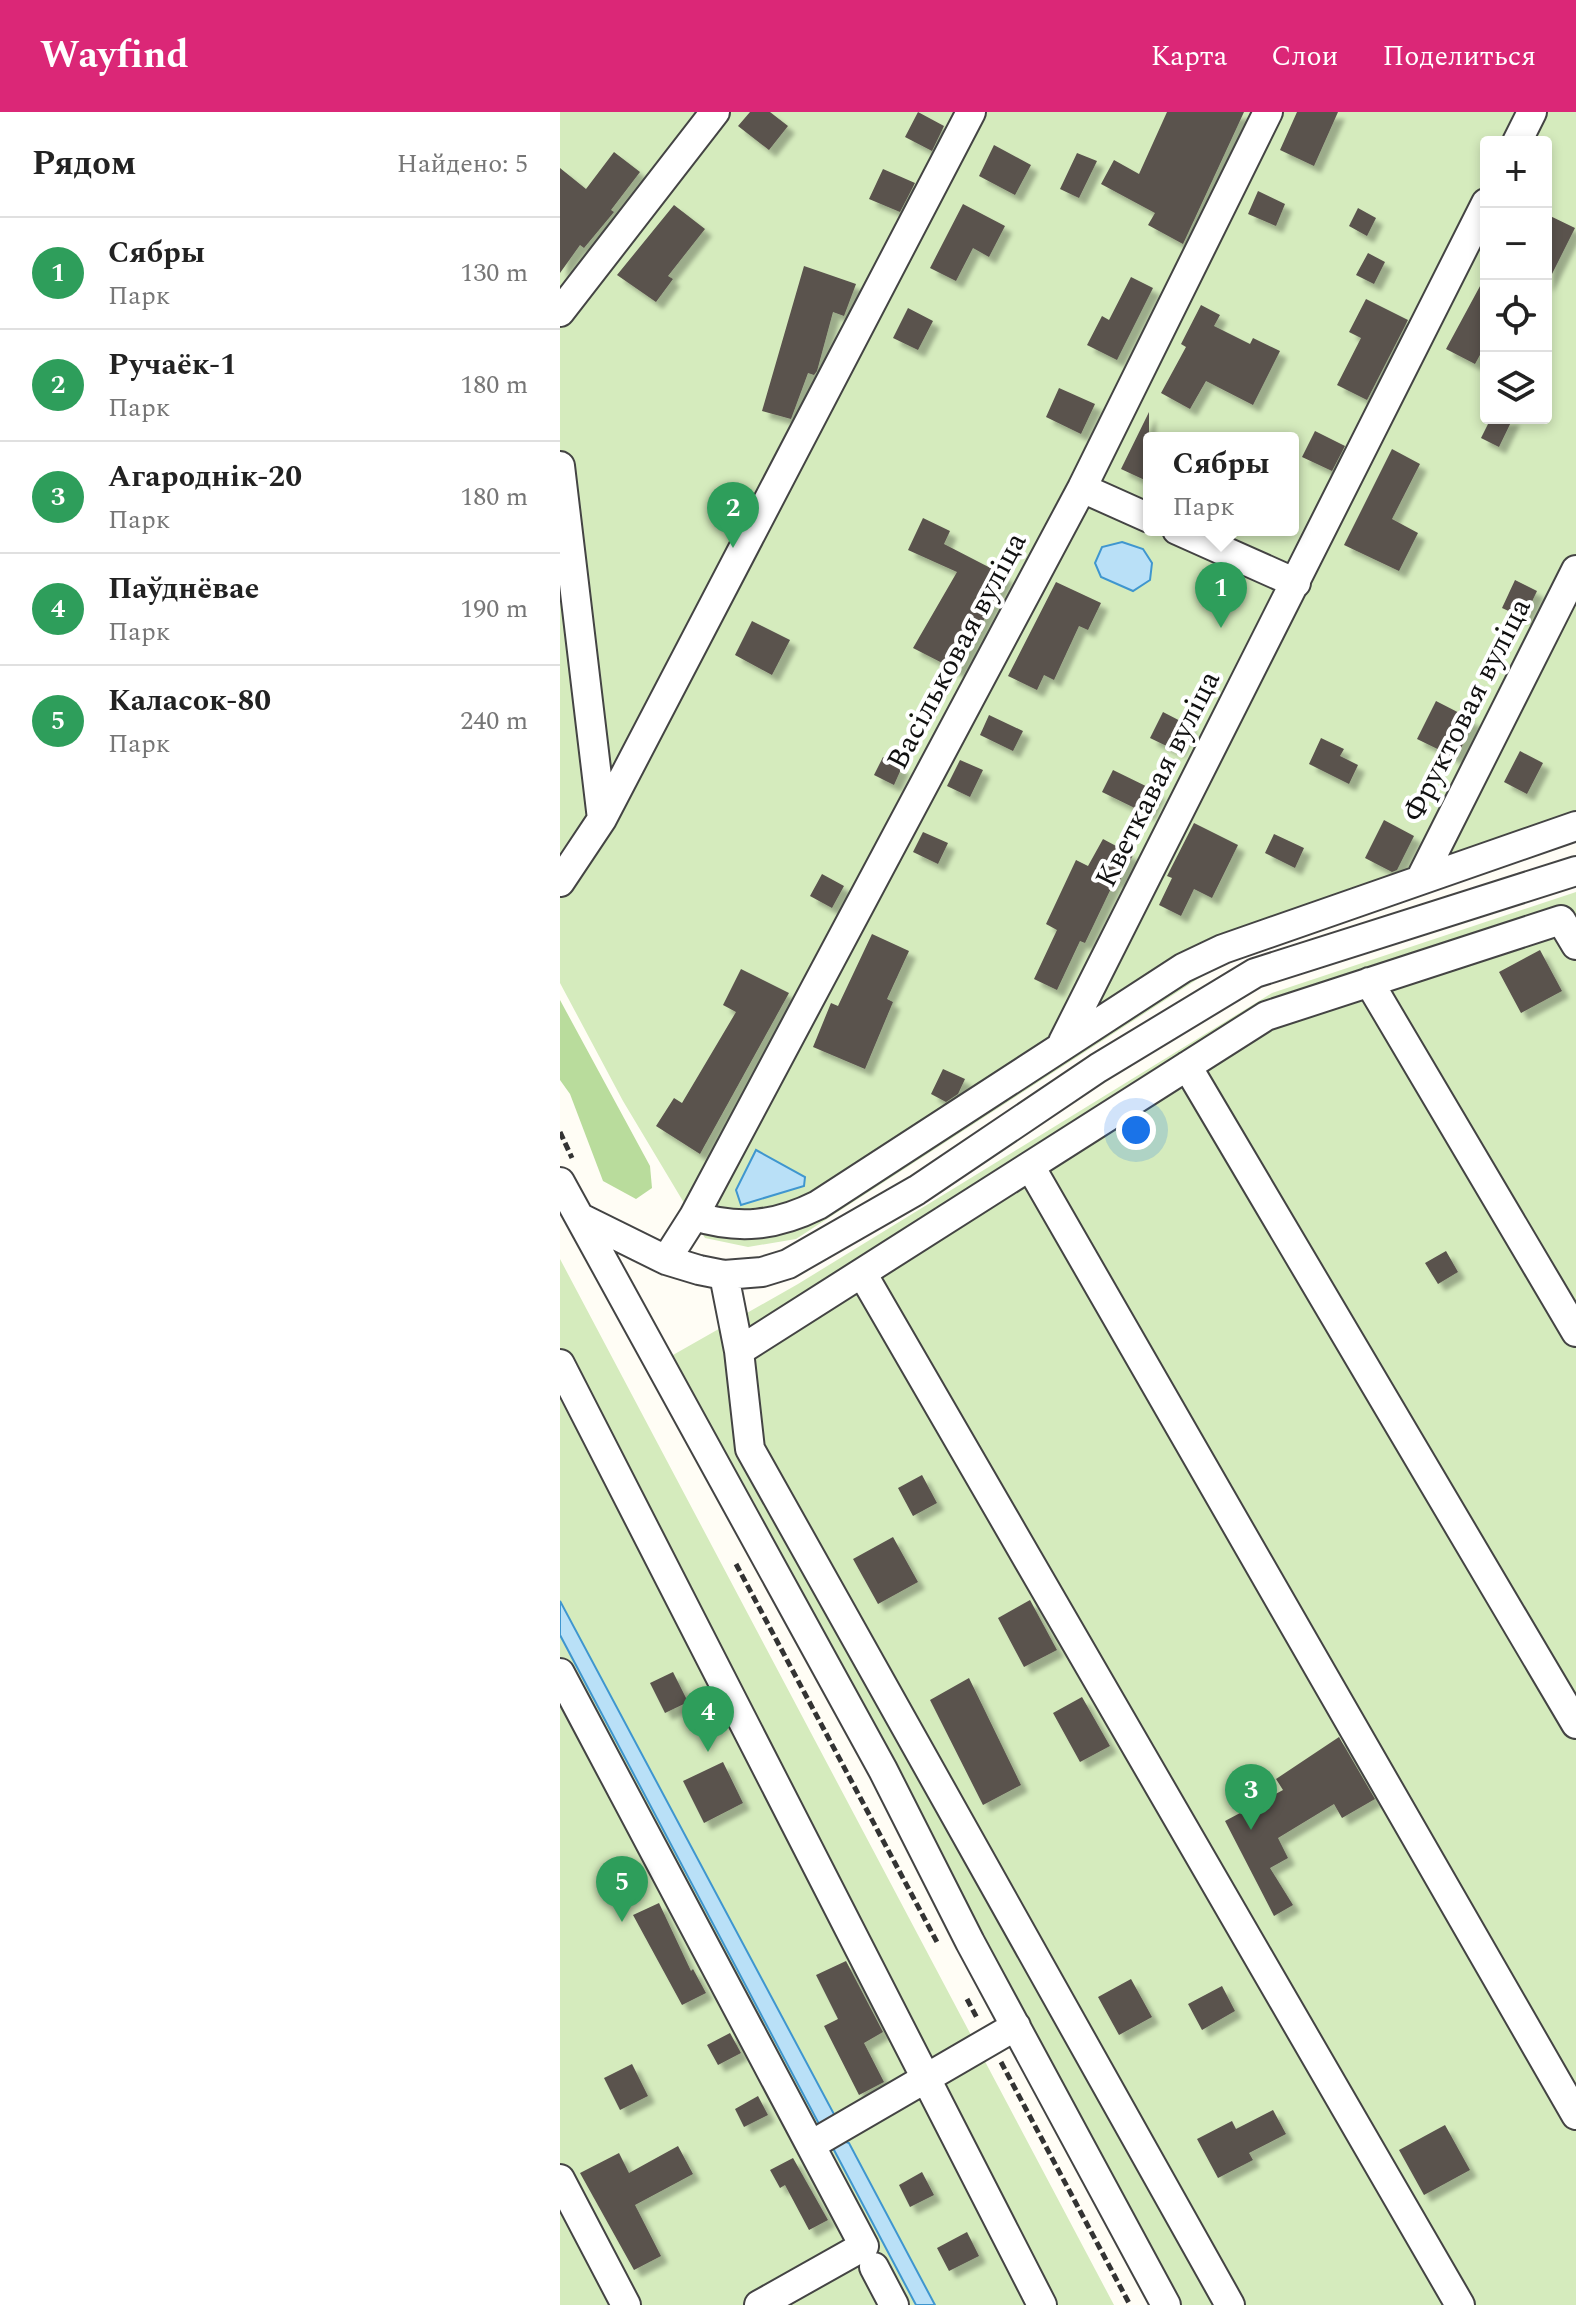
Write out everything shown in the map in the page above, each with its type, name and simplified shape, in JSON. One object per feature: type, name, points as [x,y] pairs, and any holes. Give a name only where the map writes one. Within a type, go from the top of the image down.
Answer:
[{"type":"street","points":[[560,312],[715,112]]},
{"type":"street","points":[[560,882],[602,819],[971,112]]},
{"type":"street","name":"Васільковая вуліца","points":[[666,1260],[694,1216],[1082,488],[1268,112]]},
{"type":"street","points":[[1520,136],[1532,112]]},
{"type":"street","name":"Кветкавая вуліца","points":[[1062,1043],[1484,208]]},
{"type":"street","points":[[560,466],[602,819]]},
{"type":"street","points":[[1082,488],[1143,515]]},
{"type":"street","points":[[1190,536],[1296,583]]},
{"type":"street","name":"Фруктовая вуліца","points":[[1420,880],[1576,570]]},
{"type":"street","points":[[694,1216],[741,1226],[794,1217],[818,1205],[1062,1043],[1183,968],[1223,949],[1576,826]]},
{"type":"street","points":[[581,1218],[666,1260],[724,1275],[762,1272],[801,1257],[917,1190],[1098,1068],[1255,973],[1576,871]]},
{"type":"street","points":[[739,1351],[1266,1016],[1561,920],[1576,945]]},
{"type":"street","points":[[1369,982],[1576,1332]]},
{"type":"street","points":[[1187,1066],[1576,1724]]},
{"type":"street","points":[[1030,1166],[1576,2115]]},
{"type":"street","points":[[560,1182],[883,1770],[1166,2305]]},
{"type":"street","points":[[862,1273],[1460,2305]]},
{"type":"street","points":[[724,1275],[739,1351],[750,1449],[1230,2305]]},
{"type":"street","points":[[560,1364],[1042,2305]]},
{"type":"street","points":[[560,1673],[864,2246],[759,2305]]},
{"type":"street","points":[[811,2145],[1016,2026]]},
{"type":"street","points":[[560,2179],[626,2305]]},
{"type":"street","points":[[874,2267],[894,2305]]},
{"type":"path","points":[[736,1563],[945,1957]]},
{"type":"path","points":[[960,1985],[1130,2305]]},
{"type":"green space","points":[[560,112],[1576,112],[1576,838],[1227,960],[796,1239],[748,1247],[705,1238],[623,1101],[560,983]]},
{"type":"green space","points":[[1576,892],[1576,2305],[1181,2305],[673,1355],[798,1284],[1272,993]]},
{"type":"green space","points":[[560,1000],[650,1166],[652,1188],[636,1199],[603,1181],[570,1094],[560,1080]]},
{"type":"green space","points":[[560,1259],[1114,2305],[560,2305]]},
{"type":"water","points":[[1122,542],[1143,549],[1152,563],[1150,580],[1133,591],[1101,577],[1095,563],[1102,547]]},
{"type":"water","points":[[756,1150],[805,1177],[804,1186],[741,1205],[736,1190]]},
{"type":"water","points":[[560,1601],[835,2116],[819,2124],[560,1635]]},
{"type":"water","points":[[843,2141],[849,2143],[935,2305],[916,2305],[834,2150],[835,2145]]},
{"type":"building","points":[[750,112],[770,112],[788,126],[769,150],[738,126]]},
{"type":"building","points":[[918,112],[944,126],[932,151],[905,137]]},
{"type":"building","points":[[1167,112],[1244,112],[1183,244],[1148,225],[1155,213],[1101,184],[1114,160],[1139,174]]},
{"type":"building","points":[[1297,112],[1338,112],[1314,166],[1280,150]]},
{"type":"building","points":[[994,145],[1031,165],[1015,195],[979,176]]},
{"type":"building","points":[[614,152],[640,172],[611,210],[614,212],[584,248],[580,245],[560,273],[560,168],[586,189]]},
{"type":"building","points":[[1077,153],[1097,161],[1079,198],[1060,189]]},
{"type":"building","points":[[883,169],[915,183],[900,212],[869,199]]},
{"type":"building","points":[[1258,191],[1285,204],[1276,226],[1248,214]]},
{"type":"building","points":[[963,204],[1005,226],[989,257],[973,248],[956,281],[930,268]]},
{"type":"building","points":[[674,205],[705,229],[668,276],[673,279],[656,302],[617,275]]},
{"type":"building","points":[[1358,208],[1376,218],[1367,236],[1349,226]]},
{"type":"building","points":[[1552,217],[1575,228],[1552,274]]},
{"type":"building","points":[[1368,253],[1385,262],[1374,284],[1356,275]]},
{"type":"building","points":[[804,266],[856,284],[844,316],[833,312],[817,371],[814,375],[808,373],[791,419],[762,411]]},
{"type":"building","points":[[1131,277],[1153,288],[1117,360],[1087,345],[1102,316],[1109,320]]},
{"type":"building","points":[[1480,286],[1480,355],[1475,364],[1446,349]]},
{"type":"building","points":[[1366,299],[1408,320],[1367,400],[1337,385],[1361,338],[1349,332]]},
{"type":"building","points":[[1201,305],[1220,315],[1214,326],[1250,344],[1253,338],[1280,351],[1253,405],[1206,381],[1190,409],[1161,393],[1186,347],[1181,344]]},
{"type":"building","points":[[908,308],[933,321],[918,350],[893,338]]},
{"type":"building","points":[[1059,388],[1095,404],[1081,434],[1046,417]]},
{"type":"building","points":[[1149,412],[1149,432],[1143,432],[1143,479],[1121,469]]},
{"type":"building","points":[[1488,424],[1510,424],[1499,447],[1481,438]]},
{"type":"building","points":[[1315,431],[1345,446],[1332,471],[1302,457]]},
{"type":"building","points":[[1392,449],[1420,464],[1392,519],[1418,533],[1399,571],[1344,545]]},
{"type":"building","points":[[923,518],[950,531],[944,544],[1006,576],[958,671],[913,648],[957,572],[908,550]]},
{"type":"building","points":[[1515,580],[1537,591],[1524,618],[1502,608]]},
{"type":"building","points":[[1056,582],[1101,603],[1088,630],[1079,626],[1054,680],[1044,675],[1037,690],[1008,676]]},
{"type":"building","points":[[752,621],[790,640],[772,675],[735,655]]},
{"type":"building","points":[[1436,701],[1475,721],[1456,758],[1417,739]]},
{"type":"building","points":[[1163,712],[1190,726],[1177,751],[1150,738]]},
{"type":"building","points":[[989,715],[1023,731],[1013,751],[980,735]]},
{"type":"building","points":[[1321,738],[1344,749],[1340,756],[1358,765],[1349,784],[1309,764]]},
{"type":"building","points":[[1520,751],[1543,763],[1527,794],[1504,782]]},
{"type":"building","points":[[883,757],[902,767],[894,785],[874,775]]},
{"type":"building","points":[[960,760],[983,770],[970,797],[947,786]]},
{"type":"building","points":[[1113,770],[1158,792],[1147,814],[1102,792]]},
{"type":"building","points":[[1384,820],[1414,836],[1397,870],[1392,872],[1365,858]]},
{"type":"building","points":[[1194,823],[1238,845],[1212,898],[1194,889],[1181,916],[1159,905],[1172,878],[1167,876]]},
{"type":"building","points":[[923,832],[948,843],[938,864],[913,852]]},
{"type":"building","points":[[1274,834],[1304,848],[1295,868],[1265,853]]},
{"type":"building","points":[[1103,839],[1133,855],[1119,882],[1115,880],[1085,943],[1080,941],[1057,990],[1034,979],[1057,930],[1046,924],[1076,860],[1088,866]]},
{"type":"building","points":[[822,874],[844,886],[832,908],[810,896]]},
{"type":"building","points":[[872,934],[909,951],[887,999],[893,1002],[865,1069],[813,1047],[831,1003],[838,1006]]},
{"type":"building","points":[[1540,950],[1562,991],[1521,1013],[1499,972]]},
{"type":"building","points":[[741,969],[789,993],[700,1154],[656,1126],[674,1098],[682,1103],[736,1012],[723,1005]]},
{"type":"building","points":[[943,1069],[965,1079],[958,1094],[946,1102],[931,1094]]},
{"type":"building","points":[[1446,1251],[1458,1272],[1438,1284],[1425,1263]]},
{"type":"building","points":[[922,1475],[937,1503],[913,1516],[898,1488]]},
{"type":"building","points":[[893,1537],[918,1582],[878,1604],[853,1559]]},
{"type":"building","points":[[1030,1600],[1057,1650],[1024,1667],[998,1618]]},
{"type":"building","points":[[673,1672],[688,1702],[665,1713],[650,1683]]},
{"type":"building","points":[[969,1678],[1021,1785],[983,1805],[930,1700]]},
{"type":"building","points":[[1082,1697],[1110,1746],[1080,1762],[1053,1713]]},
{"type":"building","points":[[1339,1737],[1375,1799],[1342,1818],[1334,1804],[1278,1838],[1288,1858],[1270,1868],[1293,1905],[1274,1916],[1225,1821],[1283,1790],[1276,1779]]},
{"type":"building","points":[[723,1762],[743,1803],[704,1823],[683,1781]]},
{"type":"building","points":[[659,1903],[691,1971],[693,1969],[706,1993],[682,2005],[633,1915]]},
{"type":"building","points":[[846,1961],[883,2032],[864,2043],[884,2082],[859,2095],[824,2026],[838,2019],[816,1975]]},
{"type":"building","points":[[1131,1979],[1152,2017],[1119,2035],[1098,1997]]},
{"type":"building","points":[[1222,1986],[1235,2011],[1202,2030],[1188,2004]]},
{"type":"building","points":[[730,2033],[741,2053],[718,2065],[707,2045]]},
{"type":"building","points":[[632,2064],[648,2096],[620,2110],[604,2078]]},
{"type":"building","points":[[758,2096],[768,2115],[744,2127],[735,2109]]},
{"type":"building","points":[[1273,2110],[1286,2134],[1249,2153],[1253,2160],[1218,2178],[1197,2139],[1232,2121],[1236,2129]]},
{"type":"building","points":[[1445,2125],[1470,2170],[1424,2195],[1399,2150]]},
{"type":"building","points":[[678,2146],[693,2174],[635,2205],[661,2256],[634,2270],[580,2173],[619,2153],[629,2173]]},
{"type":"building","points":[[793,2158],[828,2220],[809,2230],[785,2185],[780,2188],[770,2170]]},
{"type":"building","points":[[922,2172],[934,2195],[910,2207],[899,2185]]},
{"type":"building","points":[[967,2232],[979,2256],[949,2271],[937,2248]]},
{"type":"place","name":"Ручаёк-1","points":[[733,548]]},
{"type":"place","name":"Сябры","points":[[1221,628]]},
{"type":"place","name":"Паўднёвае","points":[[708,1752]]},
{"type":"place","name":"Агароднік-20","points":[[1251,1830]]},
{"type":"place","name":"Каласок-80","points":[[622,1922]]}]
